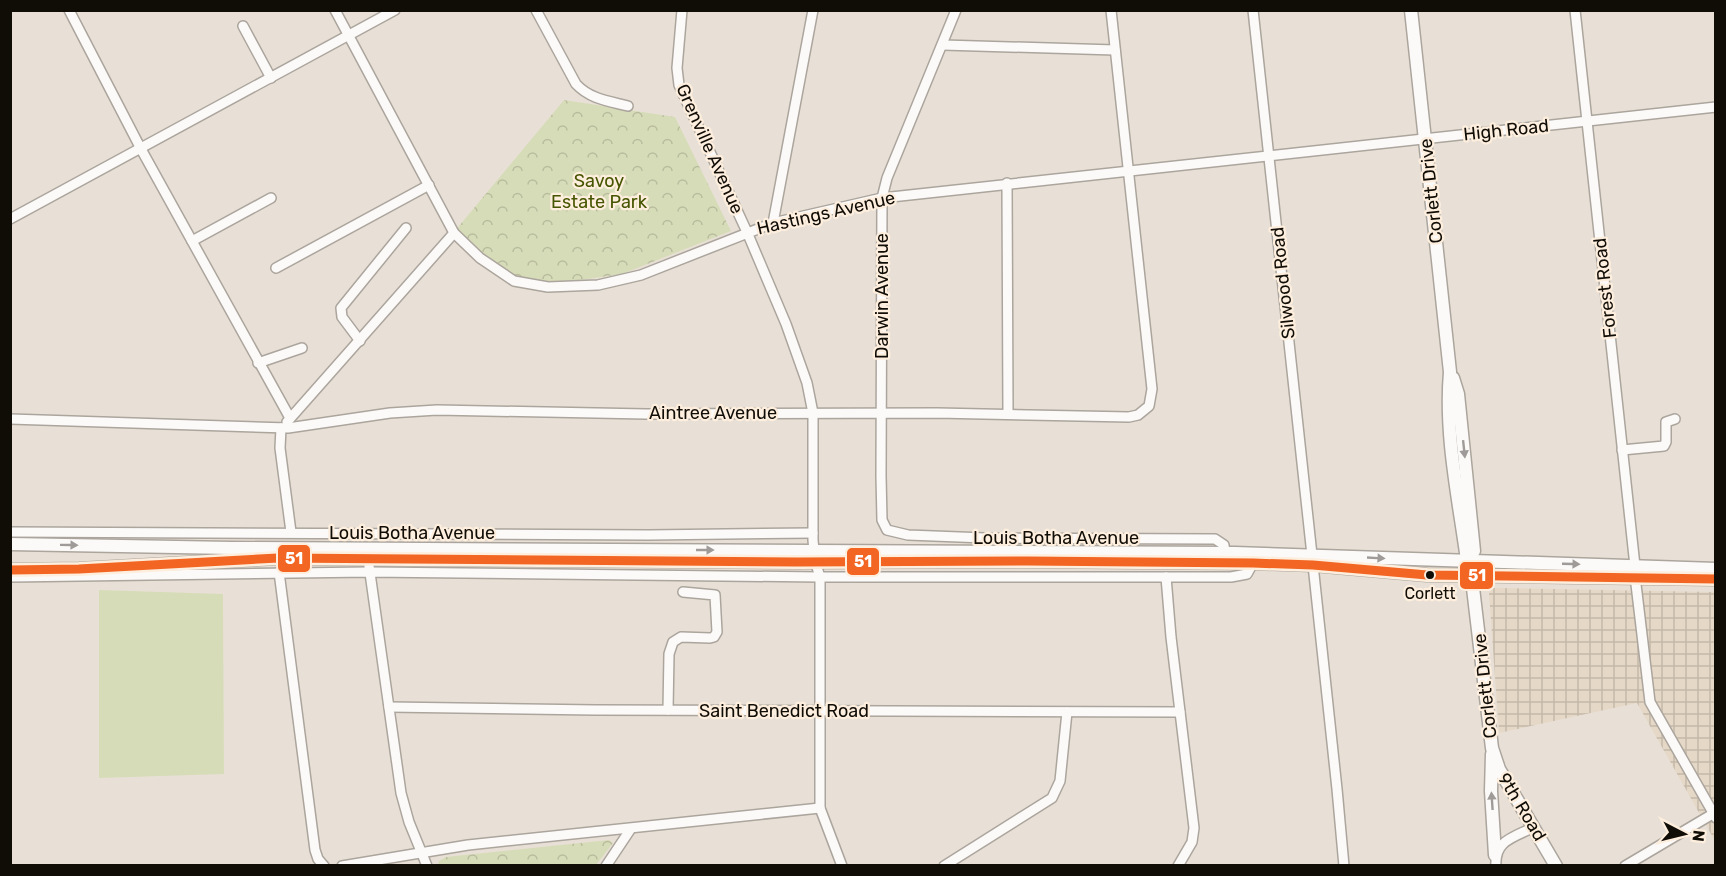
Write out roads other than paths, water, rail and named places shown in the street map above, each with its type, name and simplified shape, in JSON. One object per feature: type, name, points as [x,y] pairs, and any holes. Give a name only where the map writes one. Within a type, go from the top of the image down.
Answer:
[{"type":"main road","name":"Corlett Drive","points":[[1411,10],[1450,372],[1452,450],[1471,561],[1492,748]]},
{"type":"main road","name":"Louis Botha Avenue","points":[[10,544],[231,548],[369,560]]},
{"type":"main road","name":"Louis Botha Avenue","points":[[10,570],[79,569],[278,558],[369,560],[815,556],[907,552],[1225,553],[1312,560],[1407,574],[1473,580],[1716,569]]},
{"type":"main road","name":"Louis Botha Avenue","points":[[815,556],[973,561],[1253,563],[1312,560],[1471,561],[1635,571],[1716,579]]},
{"type":"main road","name":"9th Road","points":[[1492,748],[1499,769],[1556,866]]},
{"type":"main road","points":[[1492,748],[1491,791],[1496,860]]},
{"type":"street","points":[[69,10],[141,149],[290,418]]},
{"type":"street","name":"Hastings Avenue","points":[[335,10],[454,233],[480,258],[508,279],[526,284],[548,287],[598,285],[624,280],[773,223],[882,198],[1188,164]]},
{"type":"street","points":[[10,219],[395,10]]},
{"type":"street","points":[[536,10],[576,84],[590,97],[628,106]]},
{"type":"street","name":"Grenville Avenue","points":[[681,10],[677,62],[679,85],[747,232],[795,346],[807,383],[813,413],[813,533],[820,577],[820,808]]},
{"type":"street","points":[[773,223],[813,10]]},
{"type":"street","name":"Darwin Avenue","points":[[883,524],[880,476],[882,198],[956,10]]},
{"type":"street","points":[[1111,10],[1127,171]]},
{"type":"street","name":"Silwood Road","points":[[1253,10],[1338,789],[1344,866]]},
{"type":"street","name":"Forest Road","points":[[1575,10],[1650,702],[1715,814]]},
{"type":"street","points":[[243,26],[271,78]]},
{"type":"street","points":[[943,45],[1115,50]]},
{"type":"street","name":"High Road","points":[[1188,164],[1716,107]]},
{"type":"street","name":"Aintree Avenue","points":[[10,418],[281,428],[390,413],[437,410],[646,414],[1008,414],[1130,417],[1145,411],[1149,406],[1152,389],[1127,171]]},
{"type":"street","points":[[1007,183],[1008,414]]},
{"type":"street","points":[[276,268],[429,184]]},
{"type":"street","points":[[192,241],[272,198]]},
{"type":"street","points":[[360,341],[342,317],[341,308],[406,228]]},
{"type":"street","points":[[291,532],[280,448],[281,428],[454,233]]},
{"type":"street","points":[[258,363],[302,348]]},
{"type":"street","points":[[1623,450],[1664,446],[1666,422],[1675,419]]},
{"type":"street","name":"Louis Botha Avenue","points":[[883,524],[891,532],[908,535],[985,538],[1211,539],[1222,543],[1225,553]]},
{"type":"street","name":"Louis Botha Avenue","points":[[10,532],[637,535],[813,533]]},
{"type":"street","points":[[907,552],[908,535]]},
{"type":"street","points":[[984,552],[985,538]]},
{"type":"street","points":[[369,560],[402,801],[427,866]]},
{"type":"street","name":"Louis Botha Avenue","points":[[10,577],[279,572],[369,560],[820,577],[1166,577],[1238,576],[1246,574],[1253,563]]},
{"type":"street","points":[[973,561],[973,576]]},
{"type":"street","points":[[279,572],[315,850],[324,866]]},
{"type":"street","points":[[1166,577],[1194,828],[1192,843],[1178,866]]},
{"type":"street","points":[[668,710],[669,654],[673,642],[681,637],[710,638],[714,637],[717,632],[715,595],[682,592]]},
{"type":"street","name":"Saint Benedict Road","points":[[389,707],[1180,712]]},
{"type":"street","points":[[944,866],[1052,798],[1060,781],[1067,712]]},
{"type":"street","points":[[342,866],[468,845],[630,830],[820,808],[842,866]]},
{"type":"street","points":[[1625,866],[1715,814]]},
{"type":"street","points":[[1496,860],[1504,842],[1534,827]]},
{"type":"street","points":[[606,866],[630,830]]},
{"type":"place","name":"Corlett","points":[[1430,575]]},
{"type":"park label","name":"Savoy Estate Park","points":[[599,192]]}]
